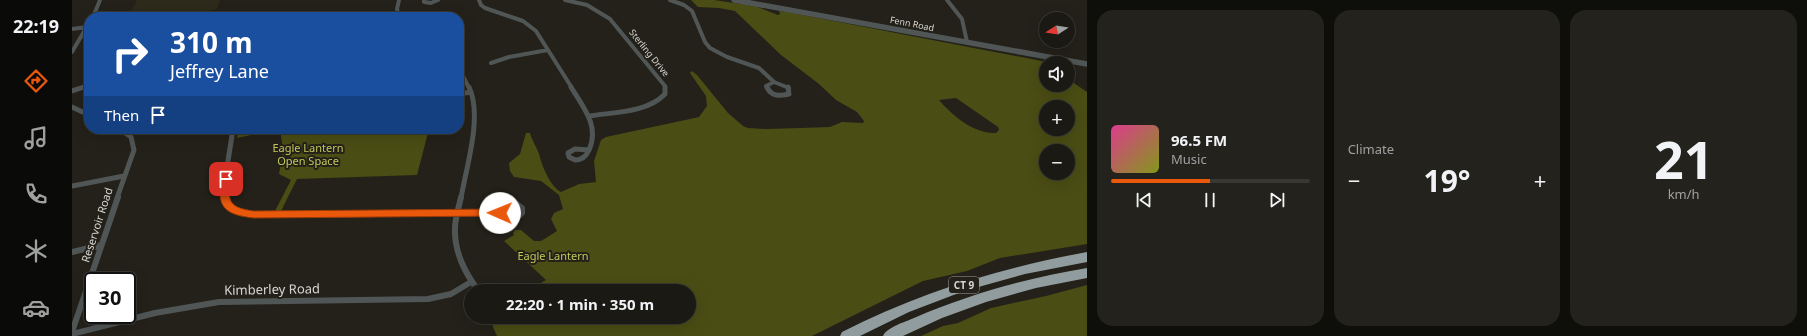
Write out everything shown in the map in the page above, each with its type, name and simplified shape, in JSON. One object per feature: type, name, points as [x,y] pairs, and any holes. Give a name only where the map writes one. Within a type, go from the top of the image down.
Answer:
[{"type":"highway","name":"CT 9","points":[[848,336],[901,309],[959,287],[1017,270],[1087,257]]},
{"type":"highway","name":"CT 9","points":[[890,336],[925,319],[974,300],[1033,283],[1087,273]]},
{"type":"street","points":[[95,12],[100,0]]},
{"type":"street","points":[[398,12],[397,4],[399,0]]},
{"type":"street","points":[[424,0],[424,2],[429,4],[438,0]]},
{"type":"street","points":[[480,0],[481,5],[485,8],[531,25],[536,31],[590,116],[594,135],[589,150]]},
{"type":"street","name":"Sterling Drive","points":[[565,0],[587,5],[610,19],[665,86],[665,94],[658,102],[647,106],[590,116]]},
{"type":"street","points":[[670,0],[682,3],[693,10],[696,14],[705,41],[709,47],[720,53],[760,67],[774,82],[788,87],[789,94],[778,96],[769,92],[766,86],[774,82]]},
{"type":"street","name":"Fenn Road","points":[[734,0],[763,4],[1087,64]]},
{"type":"street","points":[[948,0],[962,18],[965,26],[967,42]]},
{"type":"street","points":[[72,29],[84,26]]},
{"type":"street","points":[[72,52],[84,32]]},
{"type":"street","points":[[491,63],[509,57],[548,50]]},
{"type":"street","points":[[464,78],[471,92],[474,105],[474,126],[456,228],[456,245],[460,262],[471,282]]},
{"type":"street","points":[[72,91],[84,87]]},
{"type":"street","points":[[464,93],[471,92]]},
{"type":"street","points":[[72,107],[84,113]]},
{"type":"street","name":"Reservoir Road","points":[[72,333],[134,150],[134,141],[128,134]]},
{"type":"street","points":[[232,134],[224,193],[226,202],[232,209],[240,213],[500,213]]},
{"type":"street","points":[[72,186],[124,176]]},
{"type":"street","points":[[72,252],[101,245]]},
{"type":"street","name":"Kimberley Road","points":[[72,333],[188,306],[252,300],[444,298],[471,282]]},
{"type":"shaded area","points":[[137,0],[220,0],[217,9],[204,12],[131,12]]},
{"type":"green space","name":"Eagle Lantern","points":[[691,0],[714,0],[755,6],[778,15],[780,14],[779,11],[787,12],[1039,60],[1039,92],[1075,92],[1075,84],[1087,92],[1087,244],[1000,258],[967,271],[923,281],[812,336],[497,336],[493,324],[696,324],[696,284],[539,284],[546,280],[504,241],[514,235],[513,233],[515,230],[521,230],[534,241],[541,241],[557,231],[551,219],[554,213],[563,209],[559,195],[541,181],[514,177],[510,171],[509,163],[520,154],[526,133],[530,133],[544,170],[550,181],[561,192],[579,184],[596,182],[594,161],[601,140],[606,137],[699,117],[707,106],[706,96],[690,73],[692,71],[728,113],[743,126],[748,128],[766,129],[830,127],[842,122],[863,123],[864,121],[857,112],[836,100],[819,84],[781,55],[735,11],[719,8],[698,7]],"holes":[[[956,98],[998,127],[999,130],[996,133],[980,131],[957,118],[939,100]]]},
{"type":"green space","points":[[238,134],[256,134],[237,138]]},
{"type":"green space","name":"Eagle Lantern Open Space","points":[[281,134],[428,134],[417,175],[297,179],[281,211],[275,211],[291,180],[279,174],[283,150]]},
{"type":"green space","points":[[1087,285],[1087,336],[921,336],[943,326],[958,323],[991,308]]},
{"type":"route","points":[[226,179],[224,193],[226,202],[232,209],[240,213],[500,213]]}]
